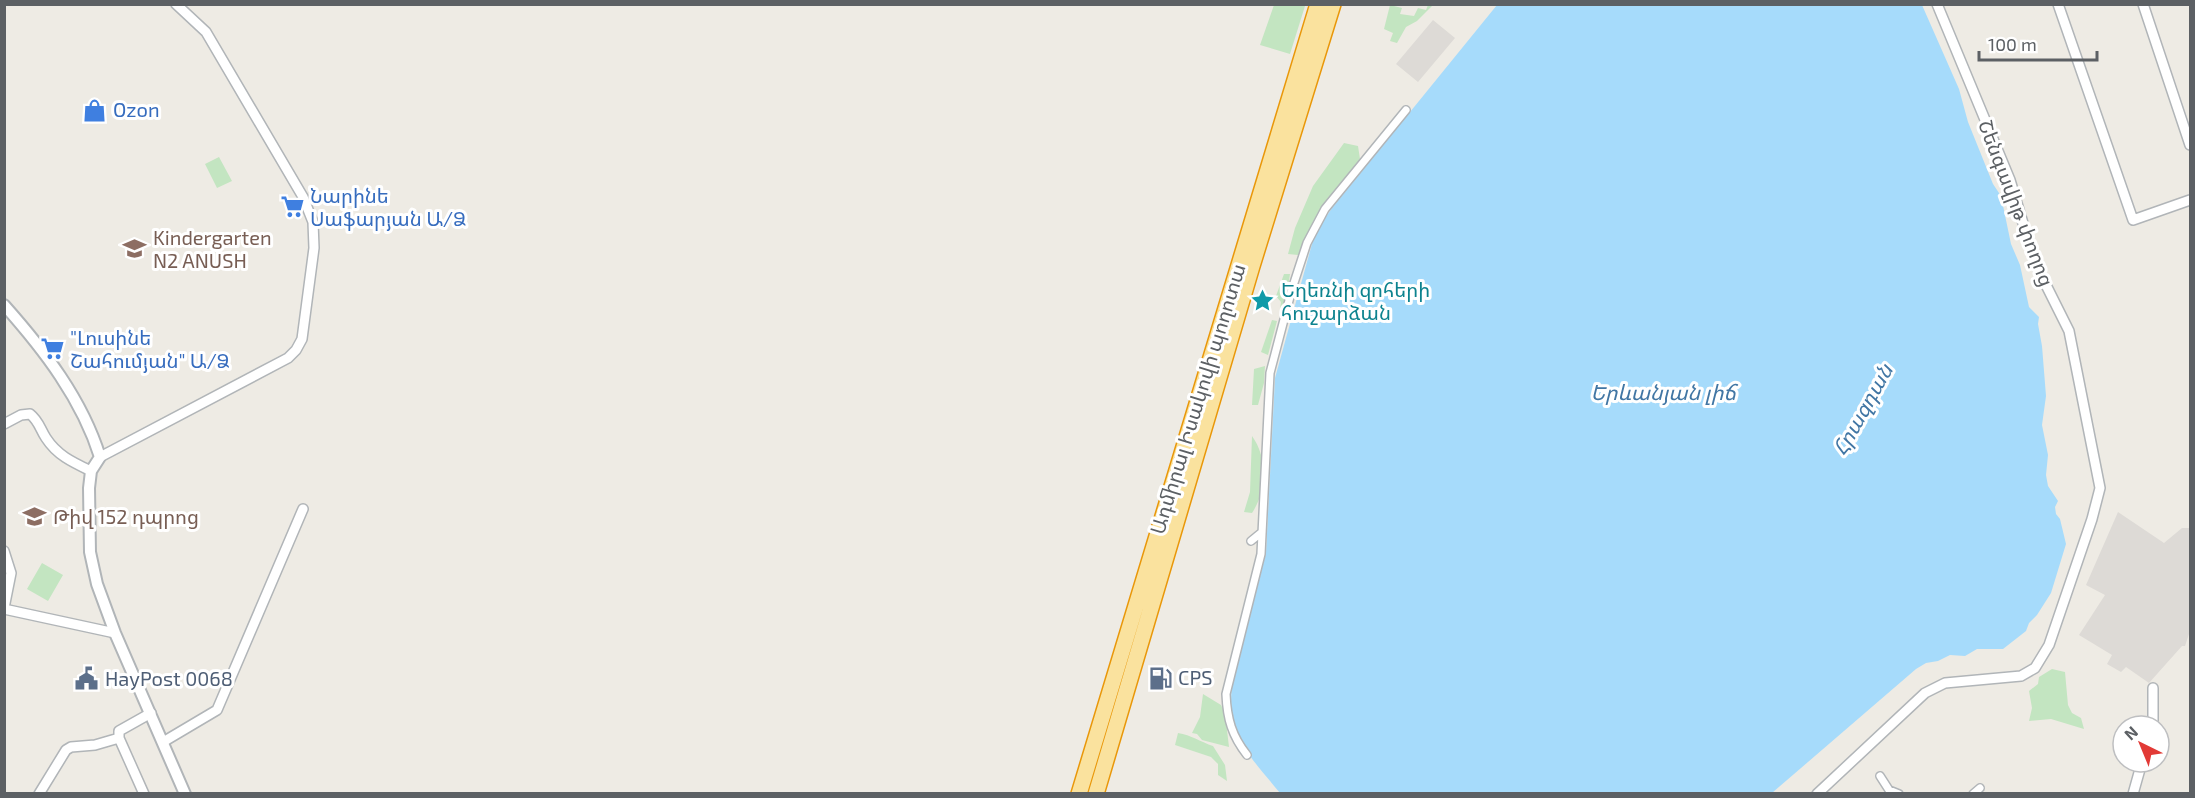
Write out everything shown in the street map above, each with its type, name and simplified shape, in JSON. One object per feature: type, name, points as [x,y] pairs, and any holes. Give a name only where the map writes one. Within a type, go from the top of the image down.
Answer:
[{"type":"highway","name":"Ադմիրալ Իսակովի պողոտա","points":[[1079,794],[1318,4]]},
{"type":"highway","name":"Ադմիրալ Իսակովի պողոտա","points":[[1096,794],[1252,266],[1333,4]]},
{"type":"street","points":[[176,4],[206,32],[303,197],[313,222],[314,248],[302,339],[296,350],[288,358],[100,457],[91,471],[88,488],[90,552],[97,584],[185,794]]},
{"type":"street","name":"Շենգավիթ փողոց","points":[[1817,794],[1925,693],[1936,686],[1956,680],[2021,676],[2035,668],[2049,645],[2092,519],[2100,488],[2069,331],[2036,263],[2010,180],[1936,4]]},
{"type":"street","points":[[2058,4],[2133,220],[2190,200]]},
{"type":"street","points":[[2143,4],[2190,145]]},
{"type":"street","points":[[1247,756],[1230,728],[1227,718],[1226,694],[1261,554],[1270,373],[1292,289],[1307,243],[1325,209],[1406,111]]},
{"type":"street","points":[[4,305],[44,351],[88,424],[100,457]]},
{"type":"street","points":[[4,424],[21,415],[30,414],[38,421],[45,436],[62,456],[91,471]]},
{"type":"street","points":[[163,742],[217,710],[303,509]]},
{"type":"street","points":[[1251,541],[1262,532]]},
{"type":"street","points":[[4,551],[10,573],[4,609],[116,633]]},
{"type":"street","points":[[2153,688],[2153,714]]},
{"type":"street","points":[[144,794],[119,738],[119,731],[151,713]]},
{"type":"street","points":[[39,794],[66,750],[71,747],[95,746],[119,738]]},
{"type":"street","points":[[2133,794],[2139,774]]},
{"type":"street","points":[[1880,776],[1889,790],[1899,794]]},
{"type":"street","points":[[1973,794],[1980,788]]},
{"type":"shaded area","points":[[1433,20],[1455,38],[1418,82],[1396,64]]},
{"type":"shaded area","points":[[2118,512],[2164,543],[2182,528],[2190,528],[2190,631],[2185,646],[2182,646],[2149,683],[2126,667],[2121,672],[2107,664],[2112,655],[2079,635],[2105,595],[2086,585]]},
{"type":"green space","points":[[1274,5],[1305,6],[1290,54],[1260,45]]},
{"type":"green space","points":[[1390,5],[1402,8],[1400,14],[1414,16],[1418,8],[1426,10],[1428,5],[1433,5],[1417,21],[1406,27],[1397,43],[1390,41],[1393,33],[1384,29]]},
{"type":"green space","points":[[1344,143],[1358,146],[1360,159],[1322,210],[1298,255],[1288,254],[1295,228],[1313,186]]},
{"type":"green space","points":[[219,157],[232,181],[217,188],[205,164]]},
{"type":"green space","points":[[1284,274],[1290,274],[1285,309],[1280,309],[1281,302],[1276,296]]},
{"type":"green space","points":[[1272,320],[1277,321],[1268,355],[1261,352]]},
{"type":"green space","points":[[1265,366],[1264,383],[1258,405],[1252,405],[1254,369]]},
{"type":"green space","points":[[1252,436],[1261,454],[1264,475],[1261,495],[1252,513],[1244,512],[1250,492]]},
{"type":"green space","points":[[42,563],[63,575],[48,601],[27,589]]},
{"type":"green space","points":[[2052,669],[2065,672],[2068,705],[2072,713],[2081,718],[2084,729],[2051,719],[2029,721],[2032,708],[2029,691],[2038,684],[2039,677]]},
{"type":"green space","points":[[1203,694],[1221,705],[1225,713],[1229,747],[1202,740],[1197,734],[1192,733],[1200,717]]},
{"type":"green space","points":[[1178,733],[1213,746],[1225,765],[1227,781],[1218,775],[1218,764],[1211,757],[1175,745]]},
{"type":"water","name":"Երևանյան լիճ","points":[[1497,5],[1922,5],[1959,89],[1968,122],[1993,184],[2001,196],[2011,244],[2020,265],[2029,307],[2039,317],[2046,396],[2042,425],[2048,455],[2046,475],[2048,486],[2058,501],[2055,507],[2056,514],[2060,519],[2066,544],[2051,593],[2029,623],[2026,631],[2003,649],[1977,649],[1965,656],[1950,655],[1916,669],[1772,793],[1280,793],[1250,756],[1237,732],[1231,702],[1232,684],[1266,553],[1275,378],[1315,233],[1332,208]]},
{"type":"place","name":"Ozon","points":[[95,110]]},
{"type":"place","name":"Նարինե Սաֆարյան Ա/Ձ","points":[[292,207]]},
{"type":"place","name":"Kindergarten N2 ANUSH","points":[[135,249]]},
{"type":"place","name":"Եղեռնի զոհերի հուշարձան","points":[[1263,301]]},
{"type":"place","name":"\"Լուսինե Շահումյան\" Ա/Ձ","points":[[52,349]]},
{"type":"place","name":"Թիվ 152 դպրոց","points":[[35,517]]},
{"type":"place","name":"CPS","points":[[1160,678]]},
{"type":"place","name":"HayPost 0068","points":[[87,679]]},
{"type":"water label","name":"Հրազդան","points":[[1863,410]]}]
